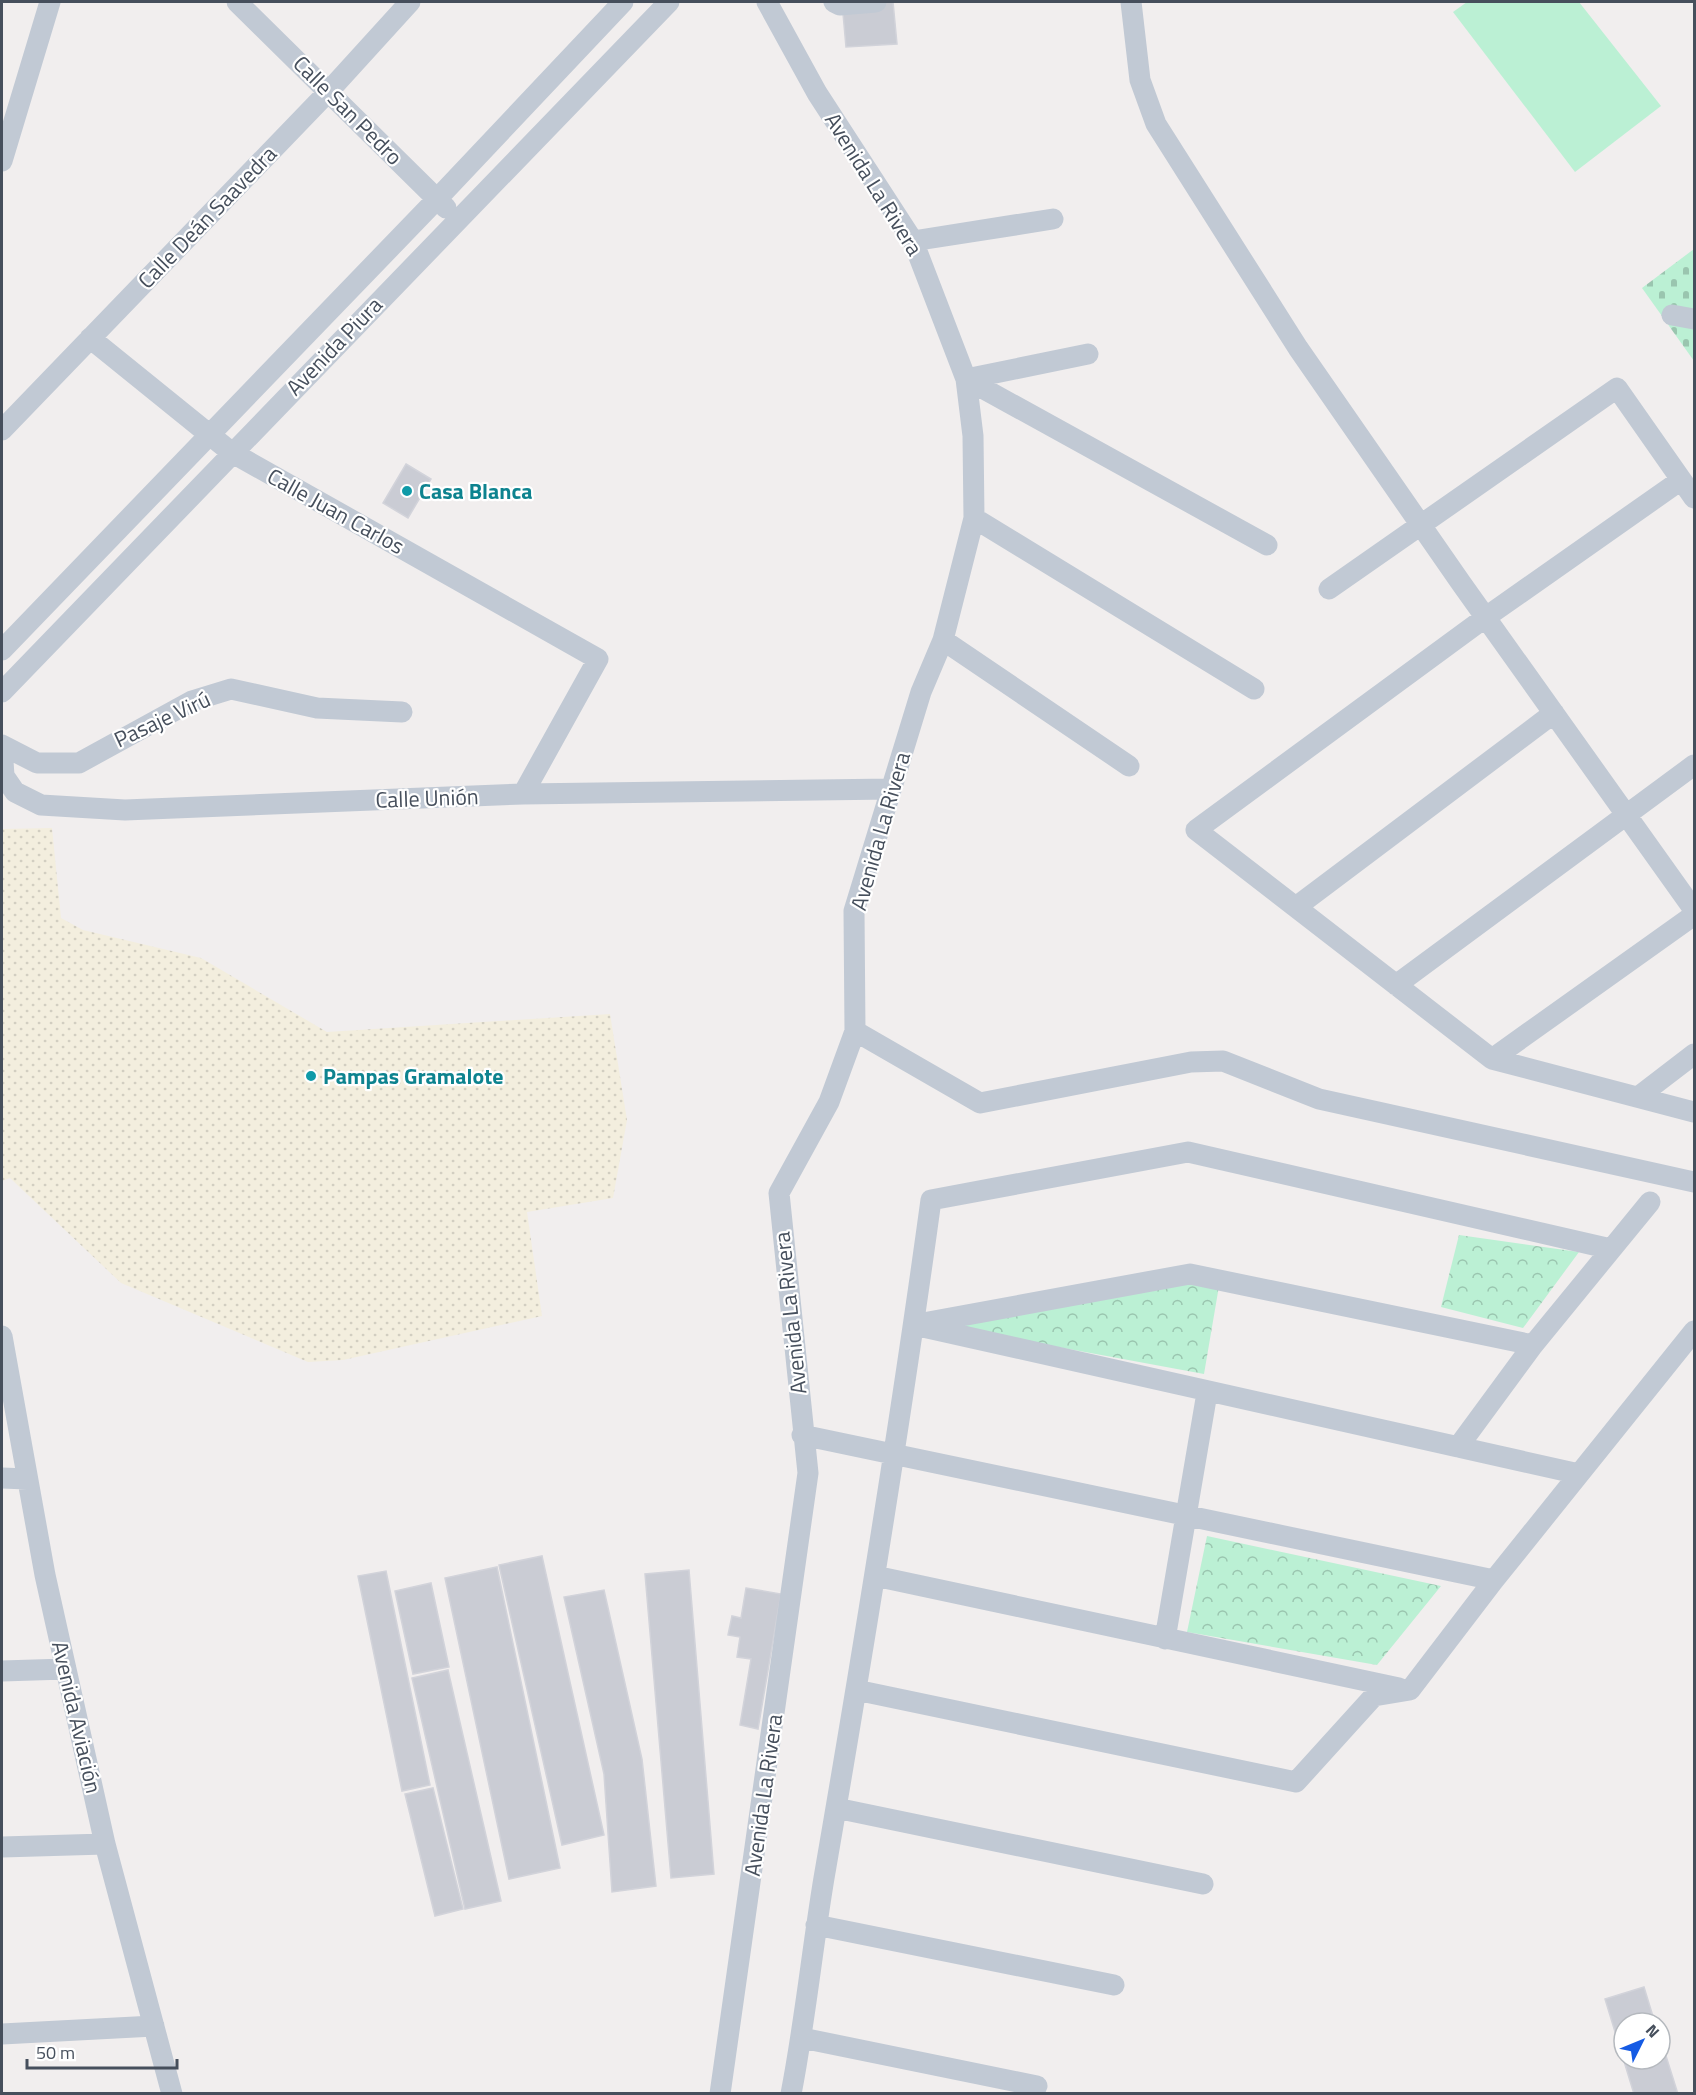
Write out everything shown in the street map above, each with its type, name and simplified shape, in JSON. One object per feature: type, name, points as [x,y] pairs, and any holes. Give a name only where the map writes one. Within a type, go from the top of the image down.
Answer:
[{"type":"street","points":[[2,161],[50,2]]},
{"type":"street","name":"Calle San Pedro","points":[[237,2],[457,219]]},
{"type":"street","name":"Calle Deán Saavedra","points":[[2,430],[329,91],[410,2]]},
{"type":"street","name":"Avenida Piura","points":[[2,650],[437,199],[623,2]]},
{"type":"street","name":"Avenida Piura","points":[[2,692],[231,452],[669,2]]},
{"type":"street","name":"Avenida La Rivera","points":[[720,2094],[808,1473],[802,1435],[779,1193],[829,1102],[855,1030],[854,910],[921,692],[943,640],[974,518],[973,436],[966,379],[913,241],[817,93],[767,2]]},
{"type":"street","points":[[834,2],[840,4],[876,2]]},
{"type":"street","points":[[1131,2],[1140,80],[1156,123],[1298,348],[1420,525],[1695,910]]},
{"type":"street","points":[[913,241],[1053,219]]},
{"type":"street","points":[[1672,315],[1695,319]]},
{"type":"street","name":"Calle Juan Carlos","points":[[90,338],[231,452],[598,658],[524,794]]},
{"type":"street","points":[[966,379],[1088,354]]},
{"type":"street","points":[[966,379],[1267,544]]},
{"type":"street","points":[[1329,589],[1617,388],[1695,498]]},
{"type":"street","points":[[1681,480],[1485,617],[1196,830],[1492,1059],[1695,1112]]},
{"type":"street","points":[[974,518],[1254,689]]},
{"type":"street","points":[[943,640],[1129,766]]},
{"type":"street","name":"Pasaje Virú","points":[[2,745],[37,763],[79,763],[192,701],[231,688],[317,708],[402,712]]},
{"type":"street","points":[[1296,907],[1554,714]]},
{"type":"street","name":"Calle Unión","points":[[2,745],[4,776],[15,792],[41,805],[125,810],[524,794],[891,789]]},
{"type":"street","points":[[1396,985],[1695,765]]},
{"type":"street","points":[[1492,1059],[1695,915]]},
{"type":"street","points":[[855,1030],[980,1103],[1180,1064],[1223,1061],[1319,1099],[1695,1182]]},
{"type":"street","points":[[1638,1097],[1695,1054]]},
{"type":"street","points":[[791,2094],[802,2038],[816,1925],[895,1453],[931,1200],[1188,1152],[1611,1250]]},
{"type":"street","points":[[1458,1447],[1533,1345],[1650,1202]]},
{"type":"street","points":[[914,1325],[1190,1274],[1533,1345]]},
{"type":"street","points":[[914,1325],[1206,1393],[1579,1474]]},
{"type":"street","points":[[856,1690],[1296,1782],[1374,1696],[1410,1690],[1494,1580],[1695,1331]]},
{"type":"street","name":"Avenida Aviación","points":[[2,1336],[27,1479],[105,1844],[172,2094]]},
{"type":"street","points":[[1165,1639],[1206,1393]]},
{"type":"street","points":[[802,1435],[895,1453],[1186,1518],[1494,1580]]},
{"type":"street","points":[[2,1478],[27,1479]]},
{"type":"street","points":[[875,1576],[1410,1690]]},
{"type":"street","points":[[2,1671],[66,1669]]},
{"type":"street","points":[[836,1808],[1203,1884]]},
{"type":"street","points":[[2,1847],[105,1844]]},
{"type":"street","points":[[816,1925],[1114,1986]]},
{"type":"street","points":[[2,2034],[154,2026]]},
{"type":"street","points":[[802,2038],[1037,2086]]},
{"type":"sand","name":"Pampas Gramalote","points":[[52,828],[61,918],[83,930],[201,958],[327,1032],[610,1014],[627,1120],[613,1198],[527,1212],[542,1316],[343,1360],[308,1362],[121,1283],[10,1178],[2,1181],[2,829]]},
{"type":"green space","points":[[1467,2],[1579,2],[1661,106],[1575,172],[1453,12]]},
{"type":"green space","points":[[1694,249],[1694,361],[1642,288]]},
{"type":"green space","points":[[1459,1235],[1579,1252],[1523,1328],[1441,1307]]},
{"type":"green space","points":[[1193,1279],[1219,1286],[1204,1374],[944,1326]]},
{"type":"green space","points":[[1207,1536],[1441,1586],[1377,1665],[1187,1632]]},
{"type":"building","points":[[842,2],[893,2],[897,44],[846,47]]},
{"type":"building","name":"Casa Blanca","points":[[406,464],[431,479],[408,518],[383,503]]},
{"type":"building","points":[[542,1556],[604,1835],[562,1845],[499,1565]]},
{"type":"building","points":[[497,1567],[560,1868],[509,1879],[445,1578]]},
{"type":"building","points":[[689,1570],[714,1874],[671,1878],[645,1574]]},
{"type":"building","points":[[386,1571],[430,1785],[402,1791],[358,1576]]},
{"type":"building","points":[[431,1583],[449,1667],[413,1674],[395,1591]]},
{"type":"building","points":[[746,1588],[781,1594],[758,1729],[740,1725],[751,1659],[737,1657],[740,1637],[728,1635],[732,1616],[741,1618]]},
{"type":"building","points":[[604,1590],[642,1759],[656,1886],[612,1892],[604,1774],[564,1597]]},
{"type":"building","points":[[448,1670],[501,1901],[465,1909],[412,1678]]},
{"type":"building","points":[[433,1788],[463,1909],[435,1916],[405,1794]]},
{"type":"building","points":[[1644,1987],[1651,2011],[1612,2011],[1612,2022],[1605,1999]]},
{"type":"building","points":[[1627,2071],[1671,2071],[1678,2094],[1634,2094]]},
{"type":"place","name":"Casa Blanca","points":[[407,491]]},
{"type":"place","name":"Pampas Gramalote","points":[[311,1076]]}]
